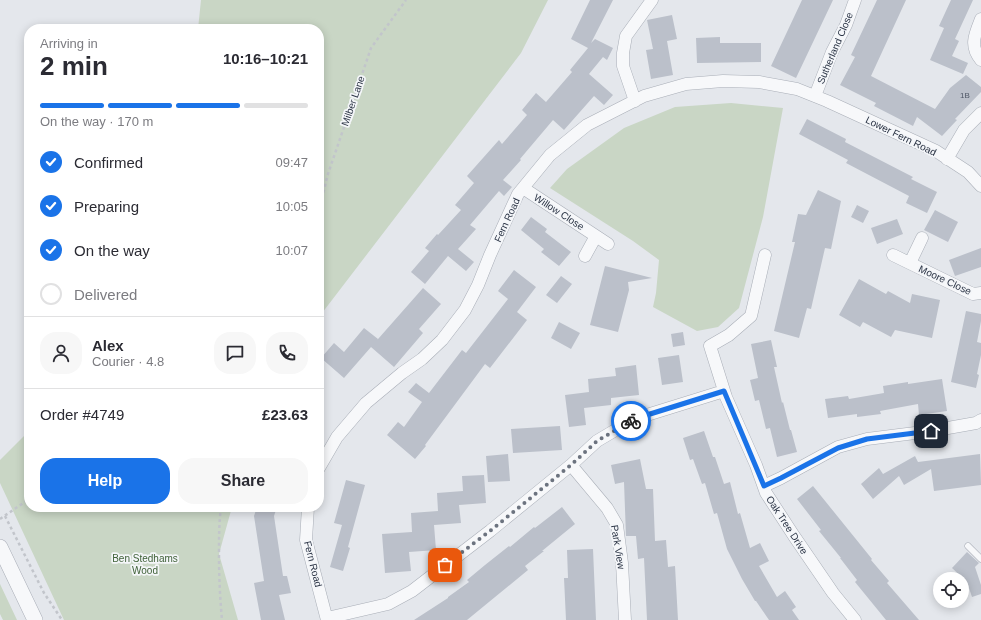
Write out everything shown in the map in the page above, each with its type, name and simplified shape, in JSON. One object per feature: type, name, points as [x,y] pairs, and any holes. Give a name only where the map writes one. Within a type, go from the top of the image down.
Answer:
[{"type":"street","points":[[635,101],[623,66],[623,53],[626,36],[652,0]]},
{"type":"street","name":"Sutherland Close","points":[[815,96],[832,52],[846,25],[855,0]]},
{"type":"street","points":[[981,19],[975,35],[974,50],[981,60]]},
{"type":"street","name":"Fern Road","points":[[324,460],[338,437],[366,403],[402,373],[422,359],[442,340],[464,310],[478,285],[518,194],[550,155],[586,125],[644,96],[686,84],[723,81],[759,82],[797,89],[815,96]]},
{"type":"street","name":"Lower Fern Road","points":[[815,96],[929,148],[968,172],[981,186]]},
{"type":"street","points":[[947,159],[964,130],[981,113]]},
{"type":"street","name":"Willow Close","points":[[523,188],[608,244]]},
{"type":"street","points":[[585,256],[596,236]]},
{"type":"street","name":"Moore Close","points":[[910,263],[922,238]]},
{"type":"street","name":"Oak Tree Drive","points":[[765,255],[751,316],[729,335],[710,346],[724,391],[766,493],[794,536],[855,620]]},
{"type":"street","name":"Moore Close","points":[[893,255],[972,294],[981,293]]},
{"type":"street","points":[[327,619],[388,604],[412,591],[490,531],[571,465],[597,441],[634,419],[724,391]]},
{"type":"street","points":[[764,486],[838,448],[867,439],[931,431],[976,423],[981,420]]},
{"type":"street","name":"Park View","points":[[571,465],[607,508],[617,525],[622,563],[625,620]]},
{"type":"street","name":"Fern Road","points":[[308,512],[306,540],[327,619]]},
{"type":"street","points":[[0,547],[35,620]]},
{"type":"lane","points":[[968,546],[981,559]]},
{"type":"path","name":"Milber Lane","points":[[324,190],[328,174],[371,48],[406,0]]},
{"type":"path","points":[[0,519],[24,503]]},
{"type":"path","points":[[220,512],[219,564],[222,620]]},
{"type":"path","points":[[5,516],[44,593],[62,620]]},
{"type":"green space","points":[[201,0],[548,0],[521,53],[324,310],[324,24],[199,24]]},
{"type":"green space","points":[[731,103],[783,108],[763,217],[739,308],[718,327],[697,331],[653,307],[656,293],[659,260],[633,241],[550,188],[567,169],[624,128],[675,107]]},
{"type":"green space","name":"Ben Stedhams Wood","points":[[24,436],[24,512],[231,512],[219,554],[238,620],[64,620],[0,483],[0,460]]},
{"type":"green space","points":[[0,584],[17,620],[3,620],[0,614]]},
{"type":"building","points":[[590,0],[613,0],[591,43],[595,39],[613,48],[607,60],[603,57],[589,74],[613,95],[604,105],[594,96],[564,130],[553,120],[503,180],[512,187],[504,196],[499,191],[470,225],[476,229],[458,249],[474,262],[466,271],[448,256],[425,284],[411,272],[429,251],[425,248],[461,210],[455,205],[474,183],[467,176],[499,140],[502,144],[527,115],[522,110],[536,93],[546,102],[572,72],[570,70],[588,48],[571,39]]},
{"type":"building","points":[[802,0],[833,0],[796,78],[771,66]]},
{"type":"building","points":[[877,0],[906,0],[871,76],[935,109],[950,88],[966,75],[981,87],[981,92],[955,119],[957,120],[942,136],[917,117],[913,126],[874,106],[876,103],[840,85],[855,57],[851,55]]},
{"type":"building","points":[[951,0],[973,0],[955,39],[959,41],[952,56],[968,63],[963,74],[930,60],[944,28],[939,26]]},
{"type":"building","points":[[672,15],[677,39],[667,41],[673,75],[651,79],[646,50],[653,49],[647,20]]},
{"type":"building","points":[[720,37],[720,43],[761,43],[761,62],[697,63],[696,38]]},
{"type":"building","points":[[807,119],[846,139],[845,142],[913,177],[911,179],[937,192],[927,213],[906,203],[909,196],[846,163],[848,160],[799,134]]},
{"type":"building","points":[[818,190],[841,201],[831,249],[825,248],[811,309],[807,308],[799,338],[774,331],[795,242],[792,242],[798,214],[806,215]]},
{"type":"building","points":[[857,205],[869,211],[863,223],[851,217]]},
{"type":"building","points":[[935,210],[958,222],[948,242],[924,230]]},
{"type":"building","points":[[531,217],[547,229],[545,232],[571,252],[559,266],[541,252],[544,249],[521,230]]},
{"type":"building","points":[[897,219],[903,234],[877,244],[871,228]]},
{"type":"building","points":[[981,248],[981,267],[955,276],[949,260]]},
{"type":"building","points":[[605,266],[652,278],[628,282],[629,290],[618,332],[590,325]]},
{"type":"building","points":[[514,270],[536,287],[517,312],[527,320],[490,368],[485,364],[415,459],[387,435],[398,422],[404,427],[422,402],[408,392],[416,383],[429,393],[462,350],[466,353],[508,299],[498,291]]},
{"type":"building","points":[[561,276],[572,284],[557,303],[546,295]]},
{"type":"building","points":[[859,279],[886,294],[888,291],[910,303],[912,294],[940,300],[932,338],[895,330],[891,337],[863,322],[860,327],[839,315]]},
{"type":"building","points":[[423,288],[441,304],[419,329],[423,333],[394,367],[371,347]]},
{"type":"building","points":[[966,311],[981,314],[977,342],[981,343],[981,355],[976,388],[951,382]]},
{"type":"building","points":[[559,322],[580,333],[571,349],[551,338]]},
{"type":"building","points":[[364,328],[378,339],[344,378],[324,361],[324,355],[334,343],[344,352]]},
{"type":"building","points":[[683,332],[685,345],[673,347],[671,334]]},
{"type":"building","points":[[771,340],[777,367],[774,367],[782,403],[783,402],[797,452],[777,457],[770,428],[766,429],[759,400],[755,401],[750,380],[758,378],[751,344]]},
{"type":"building","points":[[679,355],[683,382],[662,385],[658,358]]},
{"type":"building","points":[[636,365],[639,395],[611,398],[611,405],[584,408],[586,425],[569,427],[565,395],[589,392],[588,379],[616,376],[615,368]]},
{"type":"building","points":[[942,379],[947,411],[919,415],[918,404],[880,411],[881,414],[857,417],[857,414],[828,418],[825,399],[848,396],[849,399],[884,393],[883,386]]},
{"type":"building","points":[[560,426],[562,450],[513,453],[511,429]]},
{"type":"building","points":[[704,431],[724,484],[730,482],[738,514],[740,513],[750,548],[760,543],[769,561],[759,566],[777,597],[785,591],[796,607],[792,610],[799,620],[769,620],[755,601],[742,579],[727,549],[717,513],[714,514],[705,483],[702,484],[693,459],[690,460],[683,438]]},
{"type":"building","points":[[508,454],[510,481],[488,482],[486,456]]},
{"type":"building","points":[[980,454],[981,485],[934,491],[931,469],[904,485],[899,476],[873,499],[861,484],[879,468],[883,474],[915,456],[918,462]]},
{"type":"building","points":[[640,459],[646,489],[653,489],[655,541],[666,540],[668,567],[675,566],[678,620],[647,620],[644,558],[638,559],[636,536],[626,536],[624,482],[615,484],[611,465]]},
{"type":"building","points":[[484,475],[486,503],[459,505],[461,523],[434,525],[436,550],[409,552],[411,571],[385,573],[382,534],[412,532],[411,513],[438,511],[437,493],[463,491],[462,476]]},
{"type":"building","points":[[346,480],[365,485],[343,571],[330,567],[342,525],[334,523]]},
{"type":"building","points":[[813,486],[889,581],[887,583],[919,620],[886,620],[855,582],[857,580],[819,531],[821,530],[797,499]]},
{"type":"building","points":[[562,507],[575,524],[525,566],[528,570],[467,620],[414,620],[448,598],[469,582],[467,580],[485,565]]},
{"type":"building","points":[[255,512],[275,512],[274,516],[283,576],[287,576],[291,593],[279,595],[285,620],[261,620],[254,583],[264,581],[254,516]]},
{"type":"building","points":[[593,549],[596,620],[566,620],[564,578],[568,578],[567,550]]},
{"type":"building","points":[[967,552],[979,563],[975,567],[981,585],[981,594],[972,597],[969,588],[969,572],[956,572],[952,568]]},
{"type":"way so far","points":[[445,565],[490,531],[571,465],[597,441],[631,421]]},
{"type":"route","points":[[631,421],[724,391],[764,486],[838,448],[867,439],[931,431]]}]
